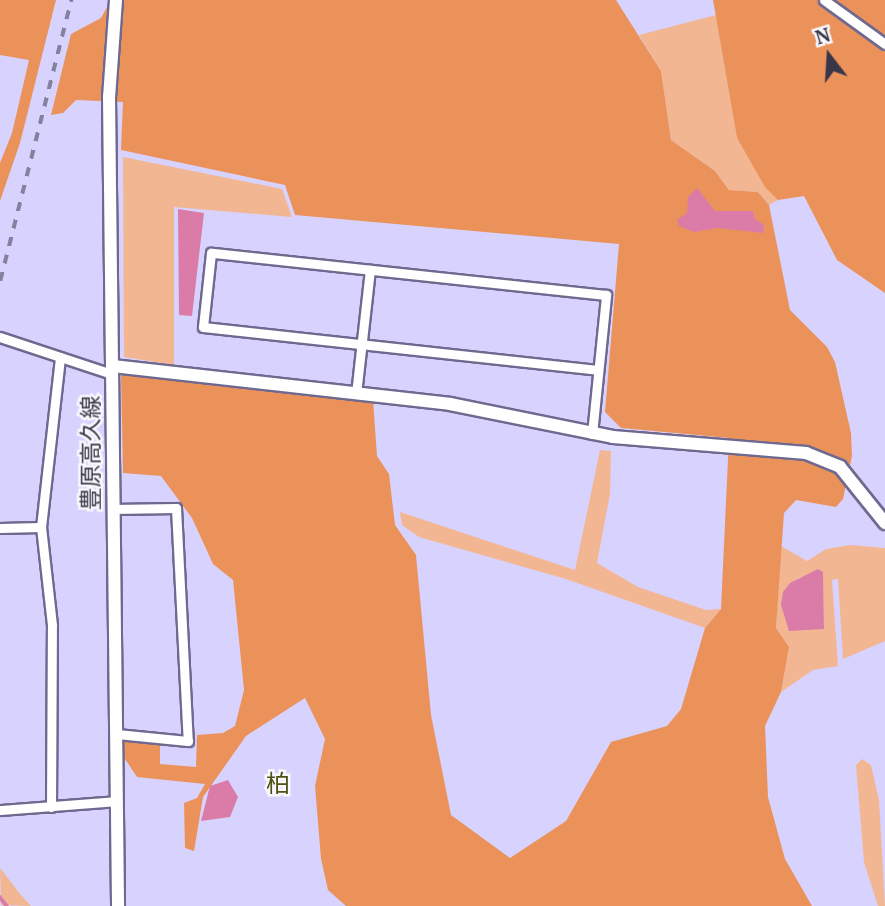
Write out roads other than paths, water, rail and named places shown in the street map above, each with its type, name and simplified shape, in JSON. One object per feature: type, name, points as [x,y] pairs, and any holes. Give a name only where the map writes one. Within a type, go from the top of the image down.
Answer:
[{"type":"main road","name":"豊原高久線","points":[[116,0],[109,97],[118,906]]},
{"type":"main road","points":[[112,370],[472,407],[592,434],[822,457],[850,476],[885,523]]},
{"type":"street","points":[[824,0],[885,44]]},
{"type":"street","points":[[592,434],[606,295],[211,253],[203,327],[598,370]]},
{"type":"street","points":[[356,394],[370,270]]},
{"type":"street","points":[[0,337],[60,357],[112,370]]},
{"type":"street","points":[[51,807],[52,625],[41,527],[60,357]]},
{"type":"street","points":[[112,509],[176,508],[188,741],[116,734]]},
{"type":"street","points":[[0,528],[41,527]]},
{"type":"street","points":[[0,810],[117,802]]},
{"type":"waterway","points":[[0,897],[7,906]]},
{"type":"railway","points":[[0,281],[71,0]]},
{"type":"district","name":"柏","points":[[278,784]]}]
